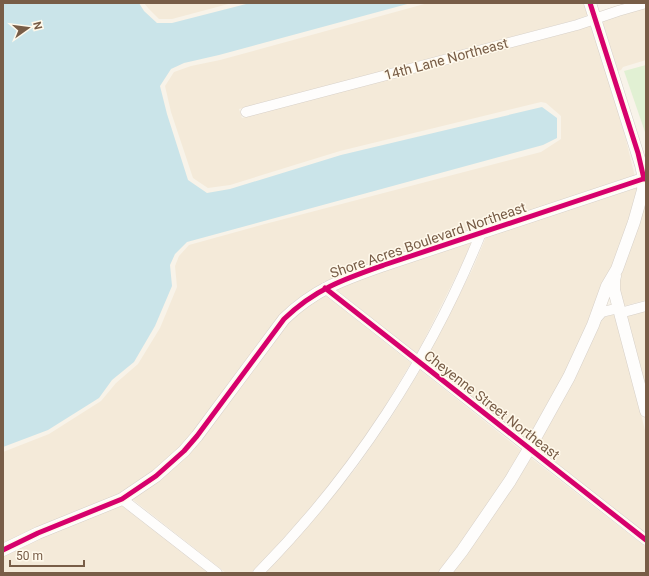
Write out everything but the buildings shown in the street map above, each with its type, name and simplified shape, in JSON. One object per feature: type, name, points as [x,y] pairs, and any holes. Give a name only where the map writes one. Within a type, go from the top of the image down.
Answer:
[{"type":"street","points":[[590,3],[645,179],[640,205],[617,269],[614,280],[614,290],[646,411]]},
{"type":"street","name":"14th Lane Northeast","points":[[246,112],[569,27],[646,3]]},
{"type":"street","name":"Shore Acres Boulevard Northeast","points":[[3,550],[38,533],[122,499],[156,476],[184,451],[284,319],[300,304],[325,288],[358,274],[645,179]]},
{"type":"street","points":[[258,573],[311,515],[351,466],[387,413],[418,362],[468,266],[481,233]]},
{"type":"street","points":[[444,573],[462,551],[529,449],[569,377],[594,321],[607,286],[617,269]]},
{"type":"street","name":"Cheyenne Street Northeast","points":[[325,288],[646,540]]},
{"type":"street","points":[[594,321],[602,312],[646,306]]},
{"type":"street","points":[[122,499],[217,573]]},
{"type":"shaded area","points":[[144,3],[232,3],[172,19],[159,19]]},
{"type":"shaded area","points":[[428,3],[584,3],[588,15],[575,20],[239,109],[242,118],[578,30],[591,25],[620,115],[635,177],[481,228],[478,227],[477,229],[325,281],[292,303],[279,316],[193,433],[153,472],[119,495],[3,544],[3,452],[49,434],[101,401],[116,383],[138,364],[160,328],[177,287],[175,266],[179,256],[189,245],[541,152],[561,139],[561,116],[546,103],[541,102],[340,151],[230,185],[208,188],[193,178],[171,112],[165,86],[174,72],[191,66],[220,60]]},
{"type":"shaded area","points":[[646,8],[646,60],[623,67],[618,71],[602,21]]},
{"type":"shaded area","points":[[638,186],[634,204],[612,267],[587,323],[588,324],[564,376],[527,441],[425,361],[473,268],[486,237]]},
{"type":"shaded area","points":[[646,202],[646,300],[624,306],[619,281]]},
{"type":"shaded area","points":[[472,242],[417,354],[335,289],[354,281]]},
{"type":"shaded area","points":[[324,294],[411,363],[382,411],[347,463],[307,512],[251,573],[226,573],[132,499],[160,480],[189,454],[288,322],[300,311]]},
{"type":"shaded area","points":[[646,311],[646,388],[627,316]]},
{"type":"shaded area","points":[[615,314],[646,434],[646,534],[536,448],[574,379],[600,323],[605,317]]},
{"type":"shaded area","points":[[420,370],[522,451],[457,549],[438,573],[265,573],[315,518],[356,468],[392,416]]},
{"type":"shaded area","points":[[531,458],[646,547],[646,573],[451,573]]},
{"type":"shaded area","points":[[121,505],[208,573],[3,573],[3,556],[41,538]]},
{"type":"green space","points":[[646,65],[646,135],[624,71]]},
{"type":"water","points":[[3,3],[139,3],[144,11],[157,23],[172,23],[250,3],[411,3],[219,55],[184,63],[171,69],[160,86],[167,114],[188,180],[207,193],[230,189],[341,155],[542,107],[557,118],[557,138],[543,145],[187,242],[175,254],[170,265],[172,286],[155,326],[134,362],[112,380],[99,398],[48,430],[3,447]]},
{"type":"cycle path","points":[[590,3],[638,153],[644,179]]},
{"type":"cycle path","points":[[3,550],[38,533],[122,499],[156,476],[184,451],[197,436],[284,319],[319,292],[343,280],[384,265],[646,178]]},
{"type":"cycle path","points":[[325,288],[646,540]]}]
